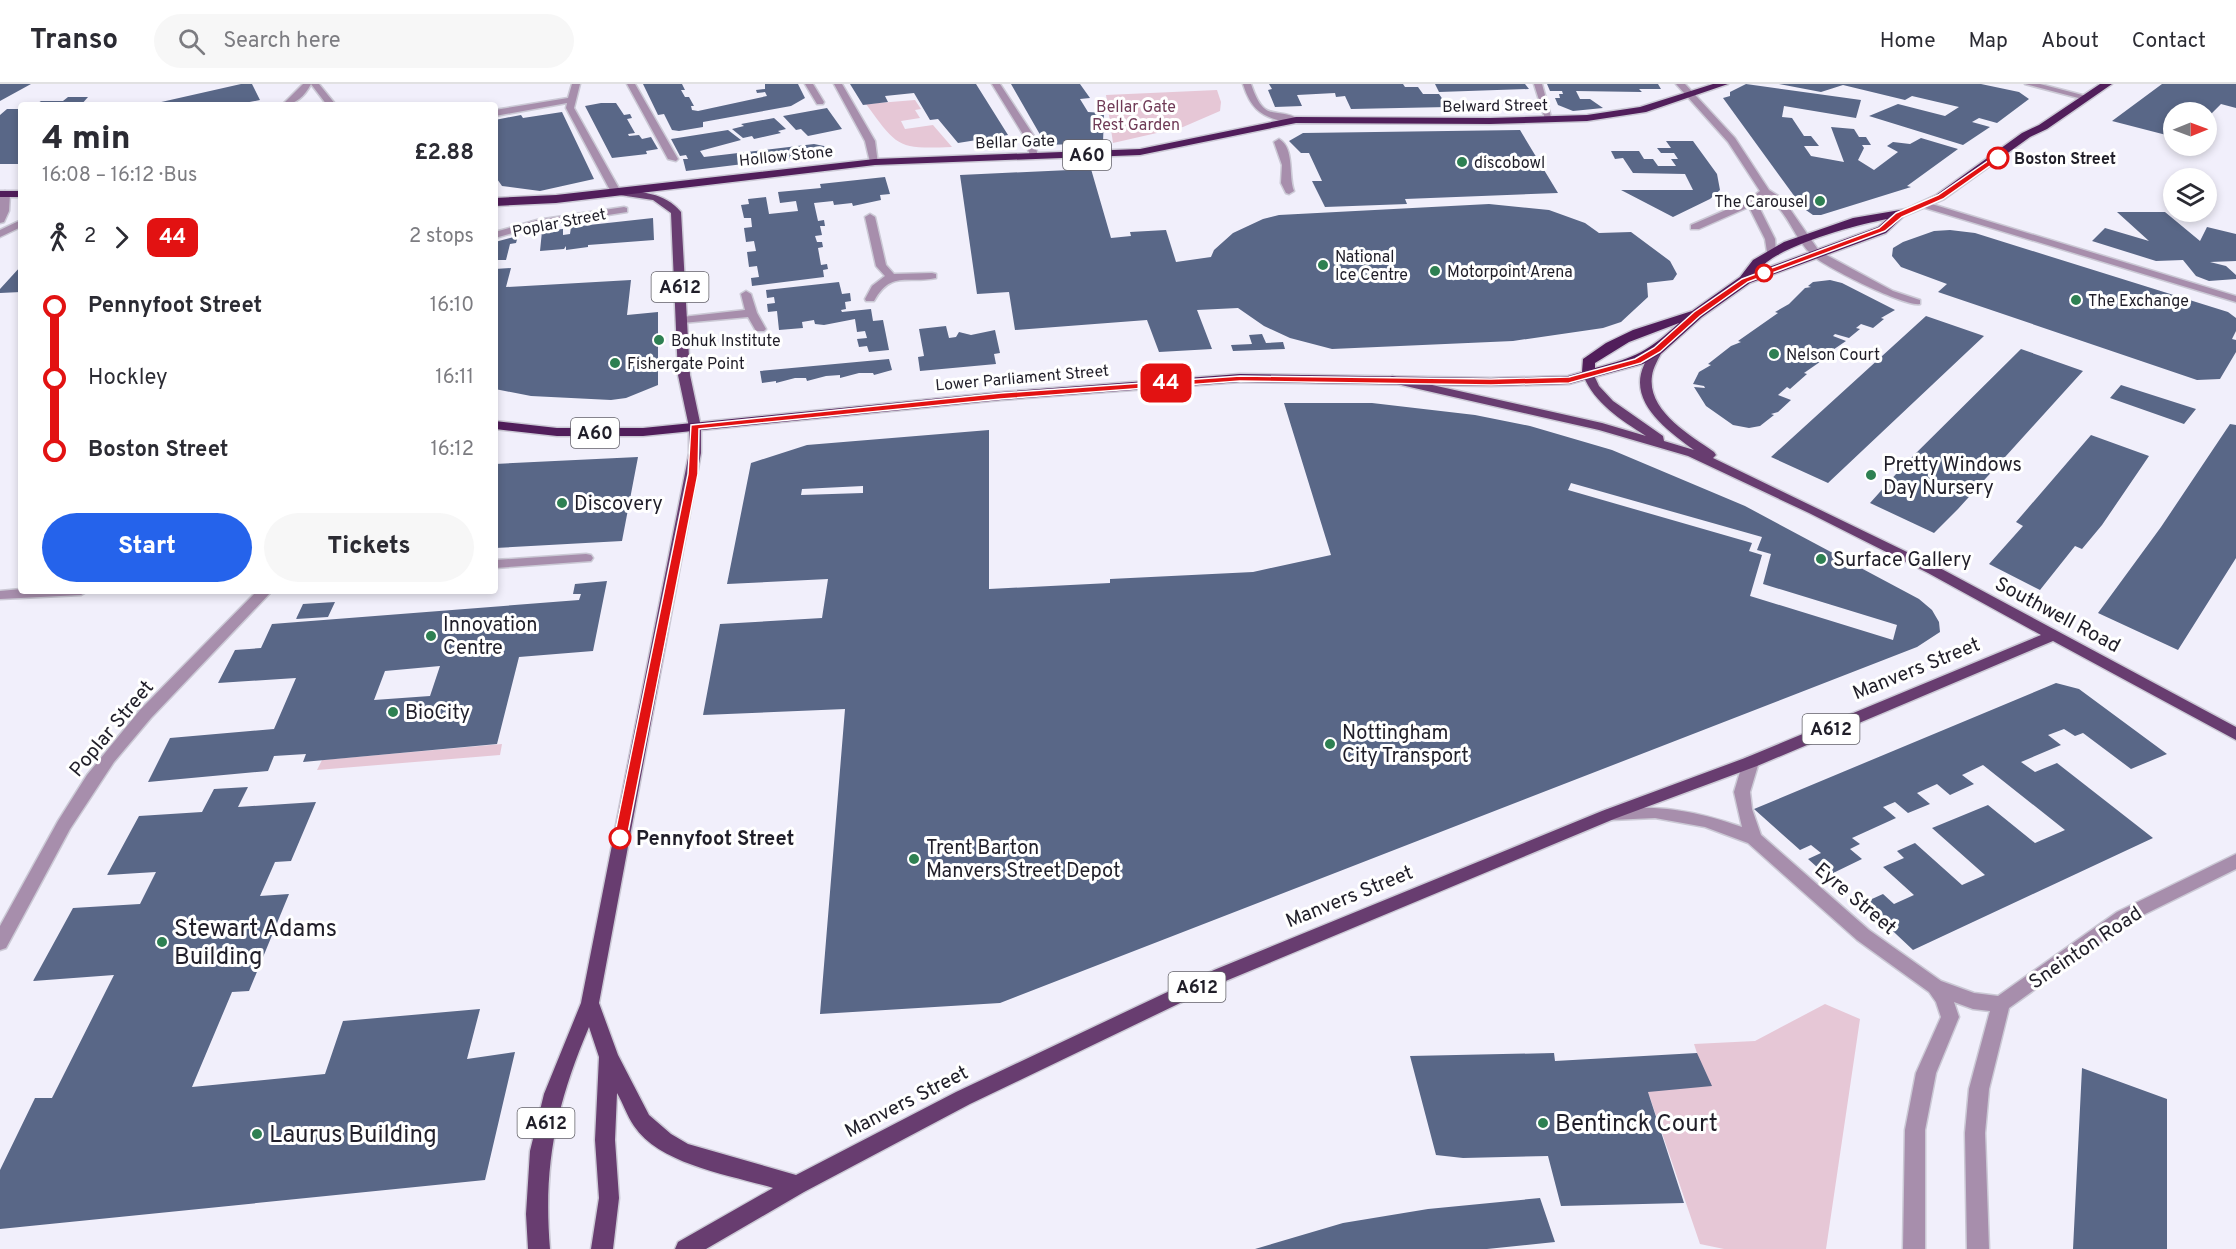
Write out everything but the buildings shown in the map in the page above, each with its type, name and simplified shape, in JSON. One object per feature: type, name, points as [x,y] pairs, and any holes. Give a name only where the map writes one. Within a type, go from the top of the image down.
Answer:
[{"type":"highway","name":"A60","points":[[1691,95],[1723,84]]},
{"type":"highway","name":"A60","points":[[2094,91],[2107,84]]},
{"type":"highway","name":"Lower Parliament Street","points":[[1745,280],[1757,263],[1772,252],[1857,221],[1899,215],[1956,188],[2026,135],[2043,127],[2094,91]]},
{"type":"highway","name":"Belward Street","points":[[1296,120],[1549,119],[1630,112],[1691,95]]},
{"type":"highway","name":"Bellar Gate","points":[[875,162],[1140,152],[1296,120]]},
{"type":"highway","name":"Hollow Stone","points":[[616,192],[875,162]]},
{"type":"highway","points":[[0,182],[18,182]]},
{"type":"highway","name":"Poplar Street","points":[[498,202],[556,199],[616,192]]},
{"type":"highway","points":[[498,212],[556,199]]},
{"type":"highway","name":"Lower Parliament Street","points":[[498,425],[584,433],[643,432],[1001,396],[1228,379],[1534,382],[1569,380],[1638,361],[1657,350],[1697,314],[1745,280],[1882,230],[1899,215]]},
{"type":"highway","name":"A60","points":[[1589,375],[1588,362],[1607,348],[1659,324],[1697,314]]},
{"type":"main road","name":"A612","points":[[539,1249],[534,1206],[537,1156],[556,1081],[590,1003],[640,731],[693,474],[695,427],[684,375],[676,212],[669,203],[658,198],[616,192]]},
{"type":"main road","name":"Southwell Road","points":[[1657,350],[1645,378],[1654,408],[1677,431],[1729,469]]},
{"type":"main road","points":[[1589,375],[1593,388],[1604,400],[1669,446]]},
{"type":"main road","name":"Southwell Road","points":[[1384,379],[1551,415],[1669,446],[1729,469],[1933,570],[2236,734]]},
{"type":"main road","name":"Manvers Street","points":[[686,1249],[797,1185],[963,1098],[1221,975],[1608,814],[1751,762],[2052,636]]},
{"type":"main road","name":"A612","points":[[590,1003],[609,1057],[642,1122],[664,1141],[683,1152],[797,1185]]},
{"type":"main road","name":"A612","points":[[602,1249],[609,1198],[605,1140],[609,1057]]},
{"type":"street","points":[[290,102],[304,90],[307,84]]},
{"type":"street","points":[[315,84],[330,102]]},
{"type":"street","points":[[576,84],[570,100],[570,108],[616,192]]},
{"type":"street","points":[[631,84],[672,159]]},
{"type":"street","points":[[808,84],[820,102]]},
{"type":"street","points":[[838,84],[870,141],[875,162]]},
{"type":"street","points":[[996,84],[1029,136],[1035,156]]},
{"type":"street","points":[[1247,84],[1253,105],[1261,111],[1296,120]]},
{"type":"street","points":[[1538,84],[1549,119]]},
{"type":"street","points":[[1680,84],[1732,140],[1765,192],[1780,201],[1815,253],[1889,292],[1916,302]]},
{"type":"street","points":[[2029,84],[2094,91]]},
{"type":"street","points":[[498,112],[570,100]]},
{"type":"street","points":[[1279,142],[1287,165],[1286,183],[1289,191]]},
{"type":"street","points":[[1695,227],[1752,202],[1765,192]]},
{"type":"street","points":[[0,220],[4,211],[3,194]]},
{"type":"street","points":[[1752,202],[1770,239],[1772,252]]},
{"type":"street","points":[[1924,205],[2236,299]]},
{"type":"street","name":"Poplar Street","points":[[498,234],[567,218],[624,210]]},
{"type":"street","points":[[870,217],[881,266],[891,277]]},
{"type":"street","points":[[0,234],[18,225]]},
{"type":"street","points":[[870,299],[879,283],[891,277],[932,276]]},
{"type":"street","points":[[746,294],[751,313],[760,329]]},
{"type":"street","points":[[682,320],[751,313]]},
{"type":"street","points":[[498,564],[586,558]]},
{"type":"street","points":[[0,595],[20,594]]},
{"type":"street","name":"Poplar Street","points":[[0,943],[84,792],[109,757],[209,646],[262,594]]},
{"type":"street","name":"Eyre Street","points":[[1751,762],[1741,782],[1740,798],[1754,838]]},
{"type":"street","name":"Eyre Street","points":[[1608,814],[1655,812],[1707,821],[1754,838],[1863,935],[1934,986]]},
{"type":"street","name":"Sneinton Road","points":[[2001,1004],[2122,917],[2236,861]]},
{"type":"street","points":[[1934,986],[1973,1001],[2001,1004],[1979,1089],[1976,1122],[1978,1249]]},
{"type":"street","points":[[1914,1249],[1917,1119],[1926,1073],[1941,1032],[1950,1017],[1944,999],[1934,986]]},
{"type":"green space","name":"Bellar Gate Rest Garden","points":[[1217,90],[1221,102],[1220,111],[1183,127],[1113,143],[1106,95]]},
{"type":"green space","points":[[915,100],[921,109],[915,110],[920,118],[901,121],[905,129],[933,125],[952,147],[920,147],[901,143],[885,130],[866,104]]},
{"type":"green space","points":[[502,744],[500,755],[317,770],[322,760]]},
{"type":"green space","points":[[1825,1004],[1860,1019],[1826,1249],[1724,1249],[1700,1244],[1648,1092],[1697,1053],[1694,1044],[1755,1041]]},
{"type":"bus line","name":"44","points":[[620,838],[693,474],[695,427],[1001,396],[1240,378],[1491,382],[1569,380],[1638,361],[1657,350],[1697,314],[1745,280],[1827,248],[1882,230],[1899,215],[1956,188],[1998,158]]},
{"type":"place","name":"Boston Street","points":[[1998,158]]},
{"type":"place","name":"discobowl","points":[[1462,162]]},
{"type":"place","name":"The Carousel","points":[[1820,201]]},
{"type":"place","name":"National Ice Centre","points":[[1323,265]]},
{"type":"place","name":"Motorpoint Arena","points":[[1435,271]]},
{"type":"place","name":"The Exchange","points":[[2076,300]]},
{"type":"place","name":"Bohuk Institute","points":[[659,340]]},
{"type":"place","name":"Nelson Court","points":[[1774,354]]},
{"type":"place","name":"Fishergate Point","points":[[615,363]]},
{"type":"place","name":"Pretty Windows Day Nursery","points":[[1871,475]]},
{"type":"place","name":"Discovery","points":[[562,503]]},
{"type":"place","name":"Surface Gallery","points":[[1821,559]]},
{"type":"place","name":"Innovation Centre","points":[[431,636]]},
{"type":"place","name":"BioCity","points":[[393,712]]},
{"type":"place","name":"Nottingham City Transport","points":[[1330,744]]},
{"type":"place","name":"Pennyfoot Street","points":[[620,838]]},
{"type":"place","name":"Trent Barton Manvers Street Depot","points":[[914,859]]},
{"type":"place","name":"Stewart Adams Building","points":[[162,942]]},
{"type":"place","name":"Bentinck Court","points":[[1543,1123]]},
{"type":"place","name":"Laurus Building","points":[[257,1134]]}]
